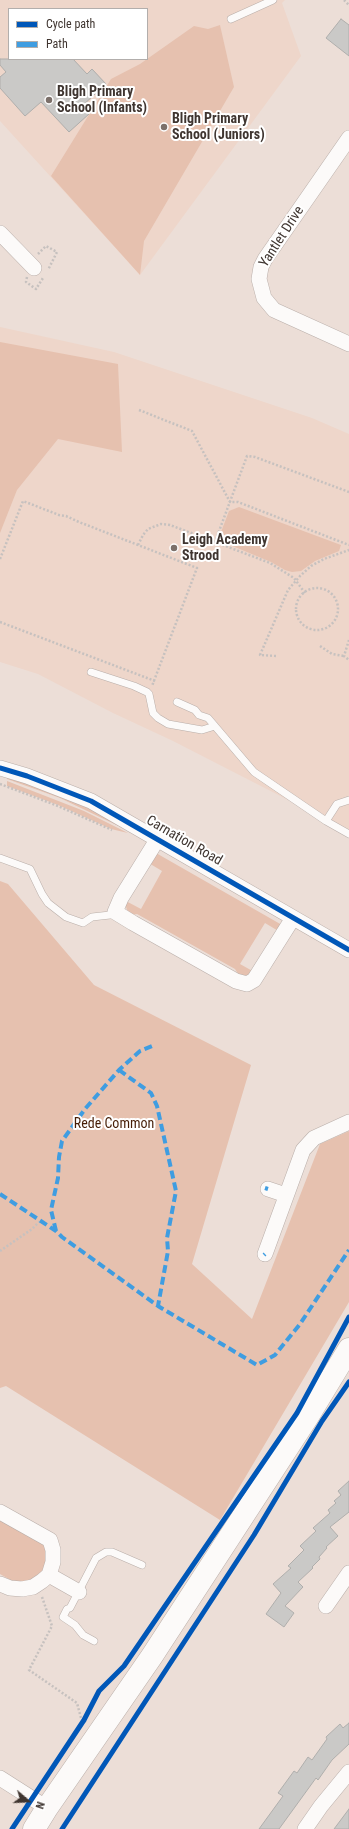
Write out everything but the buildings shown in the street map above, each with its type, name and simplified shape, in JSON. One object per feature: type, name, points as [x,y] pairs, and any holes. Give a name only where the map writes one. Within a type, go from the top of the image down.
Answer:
[{"type":"main road","points":[[34,1829],[47,1808],[87,1723],[152,1656],[307,1418],[349,1349]]},
{"type":"street","name":"Yantlet Drive","points":[[349,138],[265,259],[261,267],[259,279],[264,298],[274,310],[349,344]]},
{"type":"street","points":[[0,233],[34,268]]},
{"type":"street","name":"Carnation Road","points":[[0,768],[27,776],[91,801],[349,950]]},
{"type":"street","name":"Carnation Road","points":[[112,913],[157,840]]},
{"type":"street","points":[[112,913],[236,981],[247,984],[254,980],[293,918]]},
{"type":"street","points":[[265,1254],[301,1154],[306,1145],[314,1138],[349,1122]]},
{"type":"street","points":[[268,1189],[286,1195]]},
{"type":"street","points":[[0,1512],[50,1540],[54,1550],[53,1562],[48,1575],[33,1587],[22,1589],[10,1588],[0,1584]]},
{"type":"street","points":[[326,1606],[349,1573]]},
{"type":"street","points":[[48,1575],[79,1592]]},
{"type":"street","points":[[305,1829],[349,1772]]},
{"type":"street","points":[[0,1778],[47,1808]]},
{"type":"lane","points":[[231,19],[273,0]]},
{"type":"lane","points":[[91,672],[145,691],[149,694],[153,713],[168,724],[202,730],[215,726]]},
{"type":"lane","points":[[177,702],[196,710],[198,714],[208,718],[254,772],[326,821],[349,834]]},
{"type":"lane","points":[[326,821],[337,804],[349,800]]},
{"type":"lane","points":[[0,858],[30,870],[48,903],[66,917],[83,923],[91,918],[112,913]]},
{"type":"lane","points":[[94,1641],[84,1635],[63,1617],[79,1592],[90,1567],[99,1554],[112,1552],[142,1565]]},
{"type":"path","points":[[344,0],[349,5]]},
{"type":"path","points":[[139,410],[192,431],[230,502],[244,505],[349,545]]},
{"type":"path","points":[[215,542],[247,456],[255,457],[349,492]]},
{"type":"path","points":[[0,559],[23,501],[59,515],[66,516],[198,569],[155,681],[0,622]]},
{"type":"path","points":[[138,545],[142,536],[148,529],[162,524],[170,524],[270,563],[296,580],[305,593]]},
{"type":"path","points":[[276,656],[260,655],[288,590],[307,570],[321,560],[349,550]]},
{"type":"path","points":[[316,589],[323,590],[334,598],[337,611],[335,618],[326,628],[320,630],[307,628],[298,618],[296,605],[299,598],[305,593],[316,589]]},
{"type":"path","points":[[344,656],[349,640]]},
{"type":"path","points":[[320,646],[332,654],[344,656],[349,660]]},
{"type":"path","points":[[0,784],[58,806],[115,831]]},
{"type":"path","points":[[0,1251],[32,1229],[40,1221]]},
{"type":"path","points":[[40,1592],[52,1626],[28,1670],[77,1703],[81,1718],[87,1723]]},
{"type":"shaded area","name":"Bligh Primary School (Juniors)","points":[[0,0],[285,0],[282,3],[301,56],[140,275],[0,121]]},
{"type":"shaded area","name":"Leigh Academy Strood","points":[[0,327],[114,352],[312,418],[349,434],[349,837],[294,803],[173,741],[113,713],[38,674],[0,662]]},
{"type":"green space","name":"Bligh Primary School (Juniors)","points":[[220,25],[234,87],[144,241],[140,275],[51,176],[111,79],[148,60],[148,58],[194,26],[208,29]]},
{"type":"green space","points":[[0,342],[118,364],[122,452],[58,439],[17,490],[0,533]]},
{"type":"green space","points":[[239,507],[341,545],[339,551],[315,561],[301,571],[292,572],[285,570],[271,562],[218,540],[229,511]]},
{"type":"green space","points":[[8,775],[104,814],[129,831],[60,798],[7,779]]},
{"type":"green space","points":[[7,781],[84,811],[128,833],[111,829],[58,805],[7,786]]},
{"type":"green space","points":[[156,853],[282,925],[280,932],[265,923],[240,964],[256,973],[240,977],[235,969],[137,914],[131,915],[127,910],[124,900],[141,909],[162,871],[147,862]]},
{"type":"green space","name":"Rede Common","points":[[0,881],[8,884],[94,985],[251,1065],[192,1264],[252,1319],[320,1144],[349,1131],[349,1302],[220,1520],[6,1386],[0,1388]]},
{"type":"green space","points":[[0,1516],[42,1542],[47,1553],[46,1562],[42,1572],[26,1582],[14,1582],[0,1574]]},
{"type":"marked path","points":[[56,1231],[51,1210],[58,1178],[59,1157],[62,1141],[85,1109],[119,1070],[140,1051],[152,1046]]},
{"type":"marked path","points":[[119,1070],[151,1093],[157,1106],[176,1191],[167,1238],[168,1251],[158,1306]]},
{"type":"marked path","points":[[0,1194],[56,1231],[62,1237],[158,1306],[257,1365],[275,1355],[300,1324],[349,1250]]},
{"type":"cycle path","points":[[0,768],[27,776],[91,801],[349,950]]},
{"type":"cycle path","points":[[12,1829],[84,1720],[99,1691],[124,1666],[297,1413],[349,1317]]},
{"type":"cycle path","points":[[62,1829],[254,1535],[322,1421],[349,1382]]},
{"type":"place","name":"Bligh Primary School (Infants)","points":[[49,100]]},
{"type":"place","name":"Bligh Primary School (Juniors)","points":[[164,127]]},
{"type":"place","name":"Leigh Academy Strood","points":[[174,548]]}]
